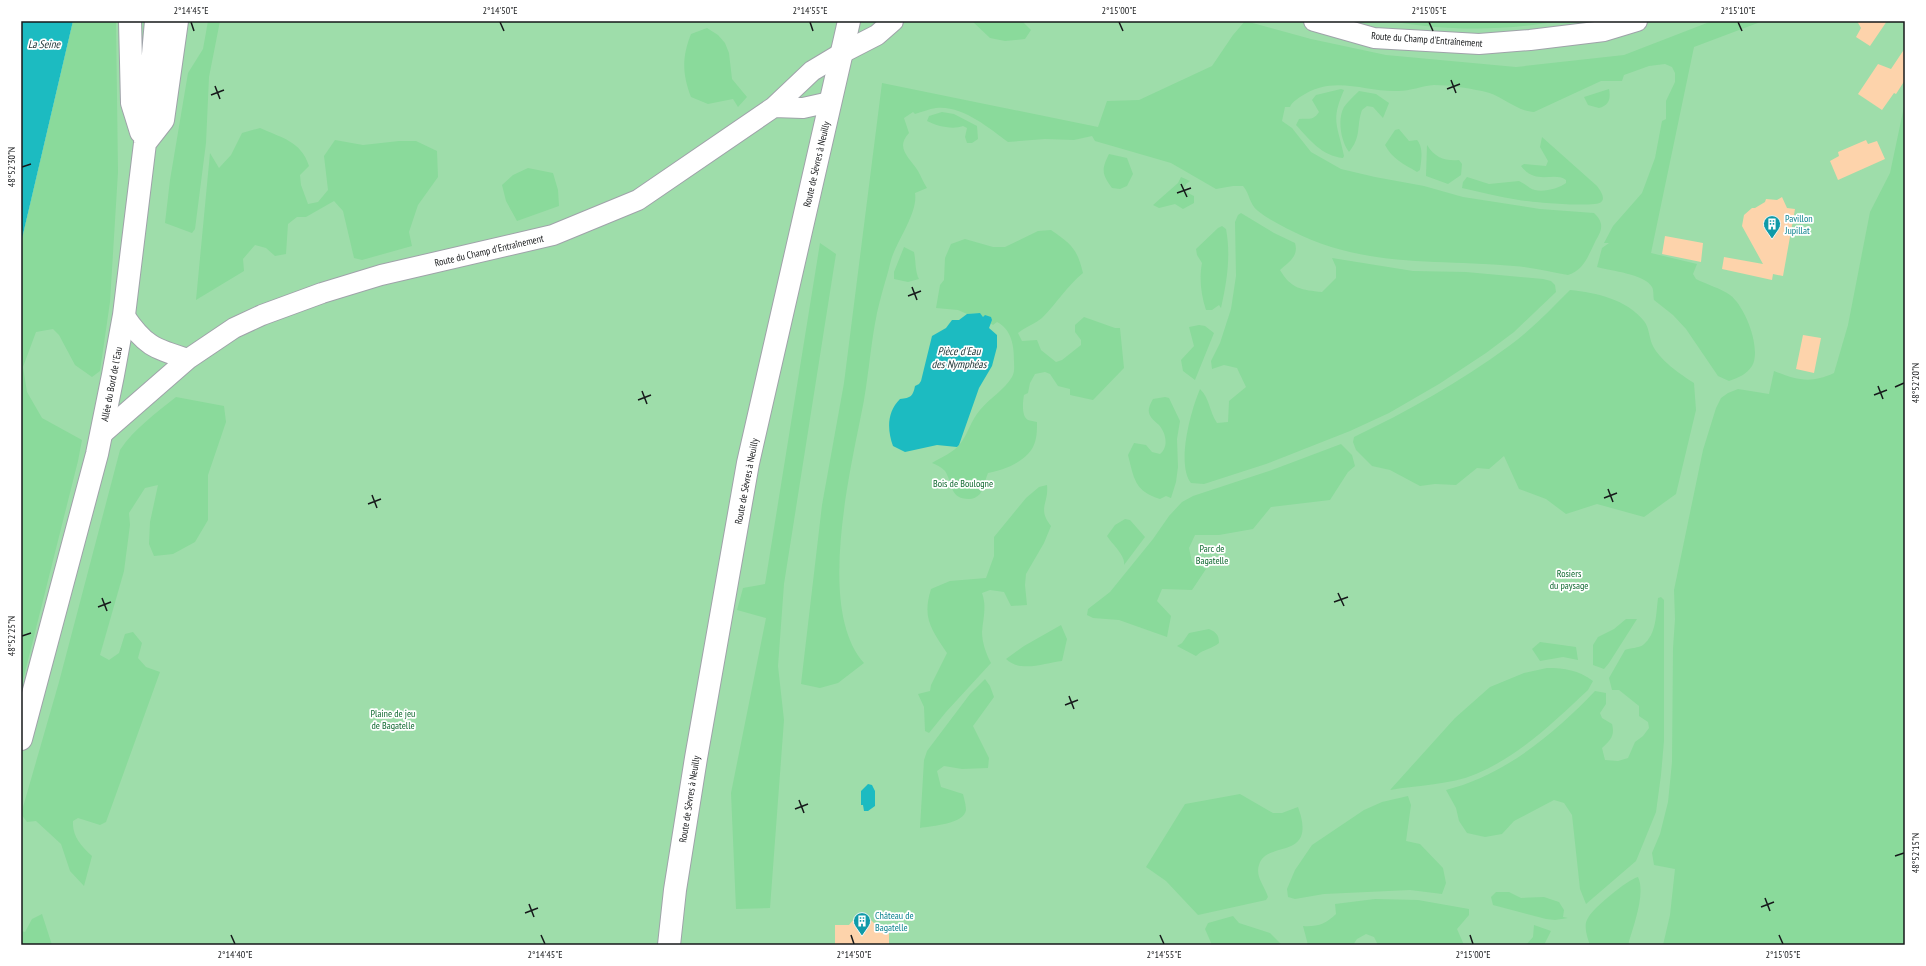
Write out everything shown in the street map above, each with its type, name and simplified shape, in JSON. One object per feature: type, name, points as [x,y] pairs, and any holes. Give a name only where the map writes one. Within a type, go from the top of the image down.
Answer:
[{"type":"main road","points":[[130,21],[132,103],[145,143]]},
{"type":"main road","name":"Allée du Bord de l'Eau","points":[[21,739],[102,434],[124,315],[145,143],[156,21]]},
{"type":"main road","points":[[145,143],[163,120],[177,21]]},
{"type":"main road","name":"Route de Sèvres à Neuilly","points":[[669,945],[675,890],[696,758],[748,464],[849,21]]},
{"type":"street","name":"Route du Champ d'Entraînement","points":[[102,434],[133,405],[188,359],[234,328],[287,305],[381,276],[553,235],[638,200],[774,107],[812,71],[842,53],[877,35],[894,21]]},
{"type":"street","name":"Route du Champ d'Entraînement","points":[[1314,21],[1374,38],[1480,44],[1530,40],[1604,30],[1637,21]]},
{"type":"street","points":[[774,107],[803,108],[830,102]]},
{"type":"street","points":[[124,315],[142,339],[153,347],[188,359]]},
{"type":"green space","name":"Bois de Boulogne","points":[[73,21],[1905,21],[1905,945],[21,945],[21,243]]},
{"type":"green space","points":[[73,21],[116,21],[118,172],[110,302],[100,371],[92,377],[75,365],[59,335],[53,329],[36,332],[23,367],[27,392],[42,418],[82,440],[21,688],[21,243]]},
{"type":"green space","points":[[208,21],[220,21],[209,77],[206,143],[195,229],[192,233],[165,223],[170,180],[188,73],[203,49]]},
{"type":"green space","points":[[972,21],[1022,21],[1031,30],[1025,39],[1005,41],[990,38]]},
{"type":"green space","points":[[1245,21],[1311,39],[1386,55],[1516,67],[1624,55],[1712,21],[1763,21],[1694,47],[1651,253],[1697,264],[1693,274],[1696,279],[1727,293],[1736,301],[1746,318],[1753,339],[1755,359],[1752,366],[1748,371],[1736,379],[1729,381],[1718,376],[1686,329],[1673,315],[1654,300],[1653,289],[1648,283],[1635,276],[1597,267],[1602,248],[1609,243],[1604,243],[1613,226],[1642,193],[1655,158],[1662,121],[1666,119],[1666,101],[1675,82],[1675,73],[1672,67],[1665,64],[1649,66],[1624,75],[1622,81],[1601,81],[1534,112],[1521,109],[1489,93],[1458,87],[1434,85],[1398,91],[1385,91],[1337,85],[1325,86],[1300,97],[1290,107],[1285,107],[1282,121],[1292,128],[1311,152],[1341,169],[1424,186],[1463,197],[1540,209],[1594,213],[1601,222],[1600,233],[1582,266],[1578,270],[1568,275],[1534,268],[1401,260],[1346,251],[1319,243],[1266,217],[1255,208],[1243,186],[1216,189],[1171,163],[1095,141],[1092,136],[1074,140],[1045,139],[1008,142],[975,119],[956,110],[936,108],[915,114],[913,112],[904,118],[909,133],[903,143],[903,148],[927,188],[915,193],[912,215],[892,257],[879,303],[864,400],[846,497],[841,535],[839,573],[842,608],[849,639],[864,663],[838,683],[820,688],[801,684],[822,505],[844,383],[882,83],[1098,127],[1107,101],[1139,100],[1212,66],[1233,35]]},
{"type":"green space","points":[[1390,21],[1560,21],[1518,27],[1453,28],[1432,27]]},
{"type":"green space","points":[[707,28],[718,35],[725,43],[729,53],[732,79],[747,97],[738,107],[733,99],[708,104],[691,97],[686,80],[684,65],[686,50],[691,34]]},
{"type":"green space","points":[[1341,89],[1344,90],[1337,109],[1336,123],[1344,156],[1343,158],[1336,157],[1323,151],[1311,142],[1296,125],[1299,119],[1313,118],[1319,112],[1312,100],[1316,95]]},
{"type":"green space","points":[[1609,89],[1610,96],[1605,105],[1599,108],[1588,105],[1584,97]]},
{"type":"green space","points":[[1359,91],[1376,94],[1389,103],[1383,118],[1373,107],[1367,106],[1362,110],[1356,141],[1349,152],[1342,137],[1340,124],[1344,107]]},
{"type":"green space","points":[[1905,102],[1905,945],[1663,945],[1670,915],[1675,869],[1654,865],[1652,853],[1660,834],[1668,802],[1672,762],[1673,648],[1675,619],[1674,590],[1703,450],[1716,408],[1721,398],[1728,393],[1738,389],[1769,394],[1774,371],[1804,380],[1818,379],[1834,373],[1848,325],[1870,212],[1890,173]]},
{"type":"green space","points":[[942,112],[954,114],[977,126],[978,139],[972,143],[967,143],[965,137],[967,128],[963,126],[954,128],[945,127],[927,121],[929,116]]},
{"type":"green space","points":[[260,128],[290,141],[306,158],[309,166],[300,175],[301,185],[308,204],[318,202],[328,190],[324,156],[335,140],[363,145],[399,141],[416,141],[437,151],[438,177],[418,205],[409,232],[412,246],[362,260],[354,258],[343,211],[334,201],[306,217],[297,217],[288,224],[286,254],[275,256],[266,248],[255,245],[243,259],[244,271],[196,300],[210,153],[219,168],[231,155],[242,133]]},
{"type":"green space","points":[[1399,129],[1409,141],[1417,140],[1421,147],[1420,170],[1417,172],[1395,158],[1385,145],[1395,130]]},
{"type":"green space","points":[[1542,137],[1597,186],[1603,196],[1601,202],[1596,204],[1576,205],[1536,202],[1512,199],[1462,188],[1463,182],[1467,177],[1489,184],[1519,181],[1538,191],[1553,189],[1566,183],[1566,180],[1561,178],[1539,177],[1533,175],[1521,166],[1524,164],[1546,166],[1548,161],[1540,147]]},
{"type":"green space","points":[[1427,145],[1433,153],[1441,158],[1459,160],[1462,164],[1461,175],[1448,184],[1426,176]]},
{"type":"green space","points":[[1109,154],[1127,158],[1133,174],[1127,186],[1120,189],[1112,188],[1106,179],[1104,168]]},
{"type":"green space","points":[[528,168],[553,173],[558,190],[559,206],[517,221],[506,201],[502,185],[513,175]]},
{"type":"green space","points":[[1181,177],[1190,181],[1186,184],[1184,189],[1194,196],[1194,203],[1183,209],[1175,204],[1159,208],[1153,205],[1178,183]]},
{"type":"green space","points":[[1241,213],[1274,233],[1295,243],[1296,252],[1290,261],[1280,270],[1288,281],[1303,289],[1322,292],[1336,278],[1336,267],[1332,258],[1413,271],[1466,272],[1543,279],[1551,281],[1555,285],[1556,292],[1514,332],[1486,353],[1439,384],[1389,413],[1350,431],[1266,464],[1204,484],[1191,483],[1187,474],[1185,463],[1186,437],[1196,398],[1200,389],[1206,397],[1217,423],[1228,422],[1229,401],[1246,387],[1237,368],[1224,365],[1212,369],[1211,361],[1220,343],[1231,309],[1236,276],[1235,222],[1238,215]]},
{"type":"green space","points":[[1222,226],[1226,229],[1228,249],[1227,278],[1221,308],[1219,305],[1212,310],[1206,310],[1201,286],[1202,263],[1197,255],[1196,249]]},
{"type":"green space","points":[[1051,230],[1064,239],[1076,252],[1083,273],[1072,283],[1042,318],[1018,333],[1022,341],[1037,340],[1041,350],[1056,362],[1062,360],[1081,345],[1081,340],[1075,332],[1075,325],[1084,317],[1115,328],[1120,328],[1124,368],[1093,400],[1070,395],[1070,389],[1058,386],[1050,374],[1045,372],[1035,374],[1030,383],[1028,393],[1024,395],[1023,404],[1024,416],[1029,420],[1037,422],[1037,432],[1033,447],[1025,457],[1014,464],[1001,470],[988,473],[983,489],[978,496],[970,499],[963,498],[958,496],[952,490],[945,471],[932,463],[957,447],[963,440],[977,414],[1009,382],[1014,373],[1014,355],[1013,344],[1009,334],[1002,325],[997,322],[993,325],[990,323],[992,320],[983,317],[979,313],[967,314],[958,310],[936,308],[940,285],[944,280],[945,258],[951,244],[965,239],[993,247],[1005,247],[1038,231]]},
{"type":"green space","points":[[820,243],[836,254],[784,584],[778,666],[784,720],[770,908],[736,909],[731,793],[766,618],[737,610],[743,588],[765,584]]},
{"type":"green space","points":[[904,247],[914,252],[916,270],[919,279],[908,282],[894,279],[894,272]]},
{"type":"green space","points":[[1570,290],[1610,298],[1629,307],[1637,313],[1646,323],[1655,350],[1676,371],[1694,383],[1696,410],[1676,494],[1644,517],[1597,504],[1566,514],[1546,499],[1519,489],[1504,456],[1489,469],[1477,468],[1456,485],[1435,484],[1420,486],[1390,470],[1372,466],[1356,450],[1353,442],[1354,437],[1394,417],[1472,372],[1525,333]]},
{"type":"green space","points":[[1199,325],[1205,326],[1214,333],[1195,380],[1183,371],[1181,360],[1194,346],[1189,327]]},
{"type":"green space","points":[[176,397],[224,406],[226,422],[208,475],[208,520],[195,542],[173,554],[154,556],[149,544],[150,522],[158,485],[145,488],[129,513],[130,525],[124,571],[100,655],[109,660],[119,653],[125,634],[133,632],[142,643],[138,658],[146,667],[160,672],[106,822],[100,825],[78,818],[73,821],[74,831],[78,840],[92,856],[84,886],[70,871],[61,844],[36,821],[27,822],[21,814],[59,682],[120,450],[139,428]]},
{"type":"green space","points":[[1165,397],[1169,398],[1180,421],[1177,439],[1178,467],[1176,482],[1171,498],[1166,496],[1160,499],[1145,492],[1136,483],[1128,455],[1134,443],[1146,445],[1152,452],[1160,454],[1165,448],[1165,436],[1159,425],[1149,414],[1149,407],[1153,399]]},
{"type":"green space","points":[[1341,444],[1352,455],[1355,466],[1348,472],[1330,500],[1271,507],[1253,529],[1219,535],[1195,535],[1189,548],[1192,562],[1206,569],[1192,590],[1162,589],[1157,601],[1171,616],[1167,637],[1119,620],[1093,618],[1087,615],[1088,609],[1110,592],[1153,539],[1169,516],[1182,502],[1193,496],[1269,471]]},
{"type":"green space","points":[[1047,485],[1044,510],[1047,520],[1051,526],[1044,543],[1026,574],[1025,585],[1027,605],[1011,606],[1004,592],[990,590],[982,593],[984,608],[982,636],[987,656],[991,663],[929,733],[925,731],[924,707],[918,694],[930,691],[931,685],[947,653],[936,637],[928,616],[928,599],[931,589],[950,581],[986,578],[994,556],[994,537],[1026,498],[1039,487]]},
{"type":"green space","points":[[1125,519],[1130,520],[1145,537],[1124,565],[1121,554],[1107,536],[1115,525]]},
{"type":"green space","points":[[1661,597],[1664,600],[1664,741],[1656,812],[1636,861],[1586,904],[1580,889],[1572,815],[1564,803],[1554,800],[1514,821],[1502,834],[1485,837],[1467,833],[1459,821],[1456,808],[1446,790],[1468,783],[1488,774],[1527,751],[1563,722],[1595,691],[1606,693],[1606,704],[1600,713],[1602,718],[1612,724],[1613,728],[1612,737],[1602,748],[1605,760],[1618,761],[1628,758],[1635,742],[1643,736],[1649,728],[1648,722],[1639,716],[1639,706],[1619,690],[1612,690],[1609,678],[1625,650],[1641,646],[1648,640],[1655,623],[1658,598]]},
{"type":"green space","points":[[1626,619],[1637,619],[1609,663],[1604,669],[1593,665],[1593,645],[1598,637],[1614,629]]},
{"type":"green space","points":[[1061,625],[1067,639],[1062,661],[1033,666],[1018,666],[1006,659],[1024,646]]},
{"type":"green space","points":[[1209,629],[1217,634],[1218,638],[1219,643],[1213,647],[1196,656],[1177,646],[1182,643],[1189,633]]},
{"type":"green space","points":[[1540,642],[1576,647],[1578,660],[1563,657],[1540,661],[1532,649]]},
{"type":"green space","points":[[1547,668],[1571,670],[1582,674],[1593,681],[1588,690],[1522,748],[1507,758],[1466,778],[1390,790],[1455,718],[1490,687],[1524,673]]},
{"type":"green space","points":[[985,679],[990,686],[994,697],[973,726],[989,758],[988,768],[962,769],[944,766],[937,771],[941,787],[963,794],[966,810],[964,815],[960,818],[947,824],[920,828],[924,760],[927,751],[970,694]]},
{"type":"green space","points":[[1240,794],[1273,813],[1282,813],[1298,807],[1302,824],[1301,836],[1296,843],[1289,847],[1264,857],[1259,865],[1258,874],[1267,893],[1268,897],[1266,900],[1198,915],[1166,881],[1146,867],[1185,804]]},
{"type":"green space","points":[[1408,796],[1411,805],[1406,841],[1420,844],[1443,868],[1446,883],[1442,894],[1410,890],[1324,894],[1295,899],[1288,897],[1287,889],[1295,870],[1312,845],[1364,810],[1382,802]]},
{"type":"green space","points":[[1638,877],[1641,892],[1640,901],[1628,945],[1590,945],[1586,924],[1591,913],[1603,901]]},
{"type":"green space","points":[[1496,892],[1509,892],[1521,898],[1544,897],[1559,902],[1564,910],[1563,917],[1568,918],[1555,920],[1546,919],[1493,905],[1491,897]]},
{"type":"green space","points":[[1375,899],[1418,900],[1469,909],[1469,915],[1457,929],[1464,945],[1378,945],[1374,937],[1366,934],[1357,939],[1353,945],[1308,945],[1303,926],[1313,926],[1329,920],[1336,914],[1335,904]]},
{"type":"green space","points":[[42,914],[52,945],[21,945],[21,931],[25,932],[32,919]]},
{"type":"green space","points":[[1233,916],[1239,923],[1270,933],[1282,945],[1212,945],[1205,929],[1208,923]]},
{"type":"green space","points":[[1534,925],[1551,931],[1544,945],[1526,945],[1533,937]]},
{"type":"water","name":"La Seine","points":[[21,21],[73,21],[21,243]]},
{"type":"water","name":"Pièce d'Eau des Nymphéas","points":[[980,313],[983,317],[985,315],[991,317],[992,320],[989,328],[997,335],[997,347],[992,366],[979,388],[959,445],[957,447],[937,445],[905,452],[893,446],[889,427],[890,415],[900,399],[911,396],[915,386],[921,381],[932,336],[946,328],[952,320],[959,320],[967,314]]},
{"type":"water","points":[[868,784],[872,785],[875,791],[875,806],[868,811],[864,811],[863,805],[861,805],[861,791]]},
{"type":"building","points":[[1857,21],[1887,21],[1870,46],[1856,37],[1861,28]]},
{"type":"building","points":[[1905,48],[1905,80],[1896,94],[1894,93],[1882,110],[1858,94],[1878,64],[1891,69]]},
{"type":"building","points":[[1866,140],[1868,144],[1877,141],[1885,159],[1838,180],[1830,161],[1839,156],[1838,152]]},
{"type":"building","name":"Pavillon Jupillat","points":[[1782,197],[1787,208],[1795,209],[1783,276],[1773,274],[1772,280],[1722,269],[1724,257],[1763,264],[1742,226],[1744,215],[1752,208],[1755,208],[1765,202],[1766,199],[1777,200]]},
{"type":"building","points":[[1665,236],[1703,243],[1701,262],[1662,254]]},
{"type":"building","points":[[1803,335],[1821,338],[1814,373],[1796,369]]},
{"type":"building","name":"Château de Bagatelle","points":[[862,916],[870,919],[877,926],[889,926],[889,945],[835,945],[835,925],[849,925],[854,919]]},
{"type":"place","name":"Pavillon Jupillat","points":[[1772,239]]},
{"type":"place","name":"Château de Bagatelle","points":[[862,936]]},
{"type":"park label","name":"Parc de Bagatelle","points":[[1212,554]]},
{"type":"park label","name":"Rosiers du paysage","points":[[1569,578]]},
{"type":"park label","name":"Plaine de jeu de Bagatelle","points":[[393,718]]}]
